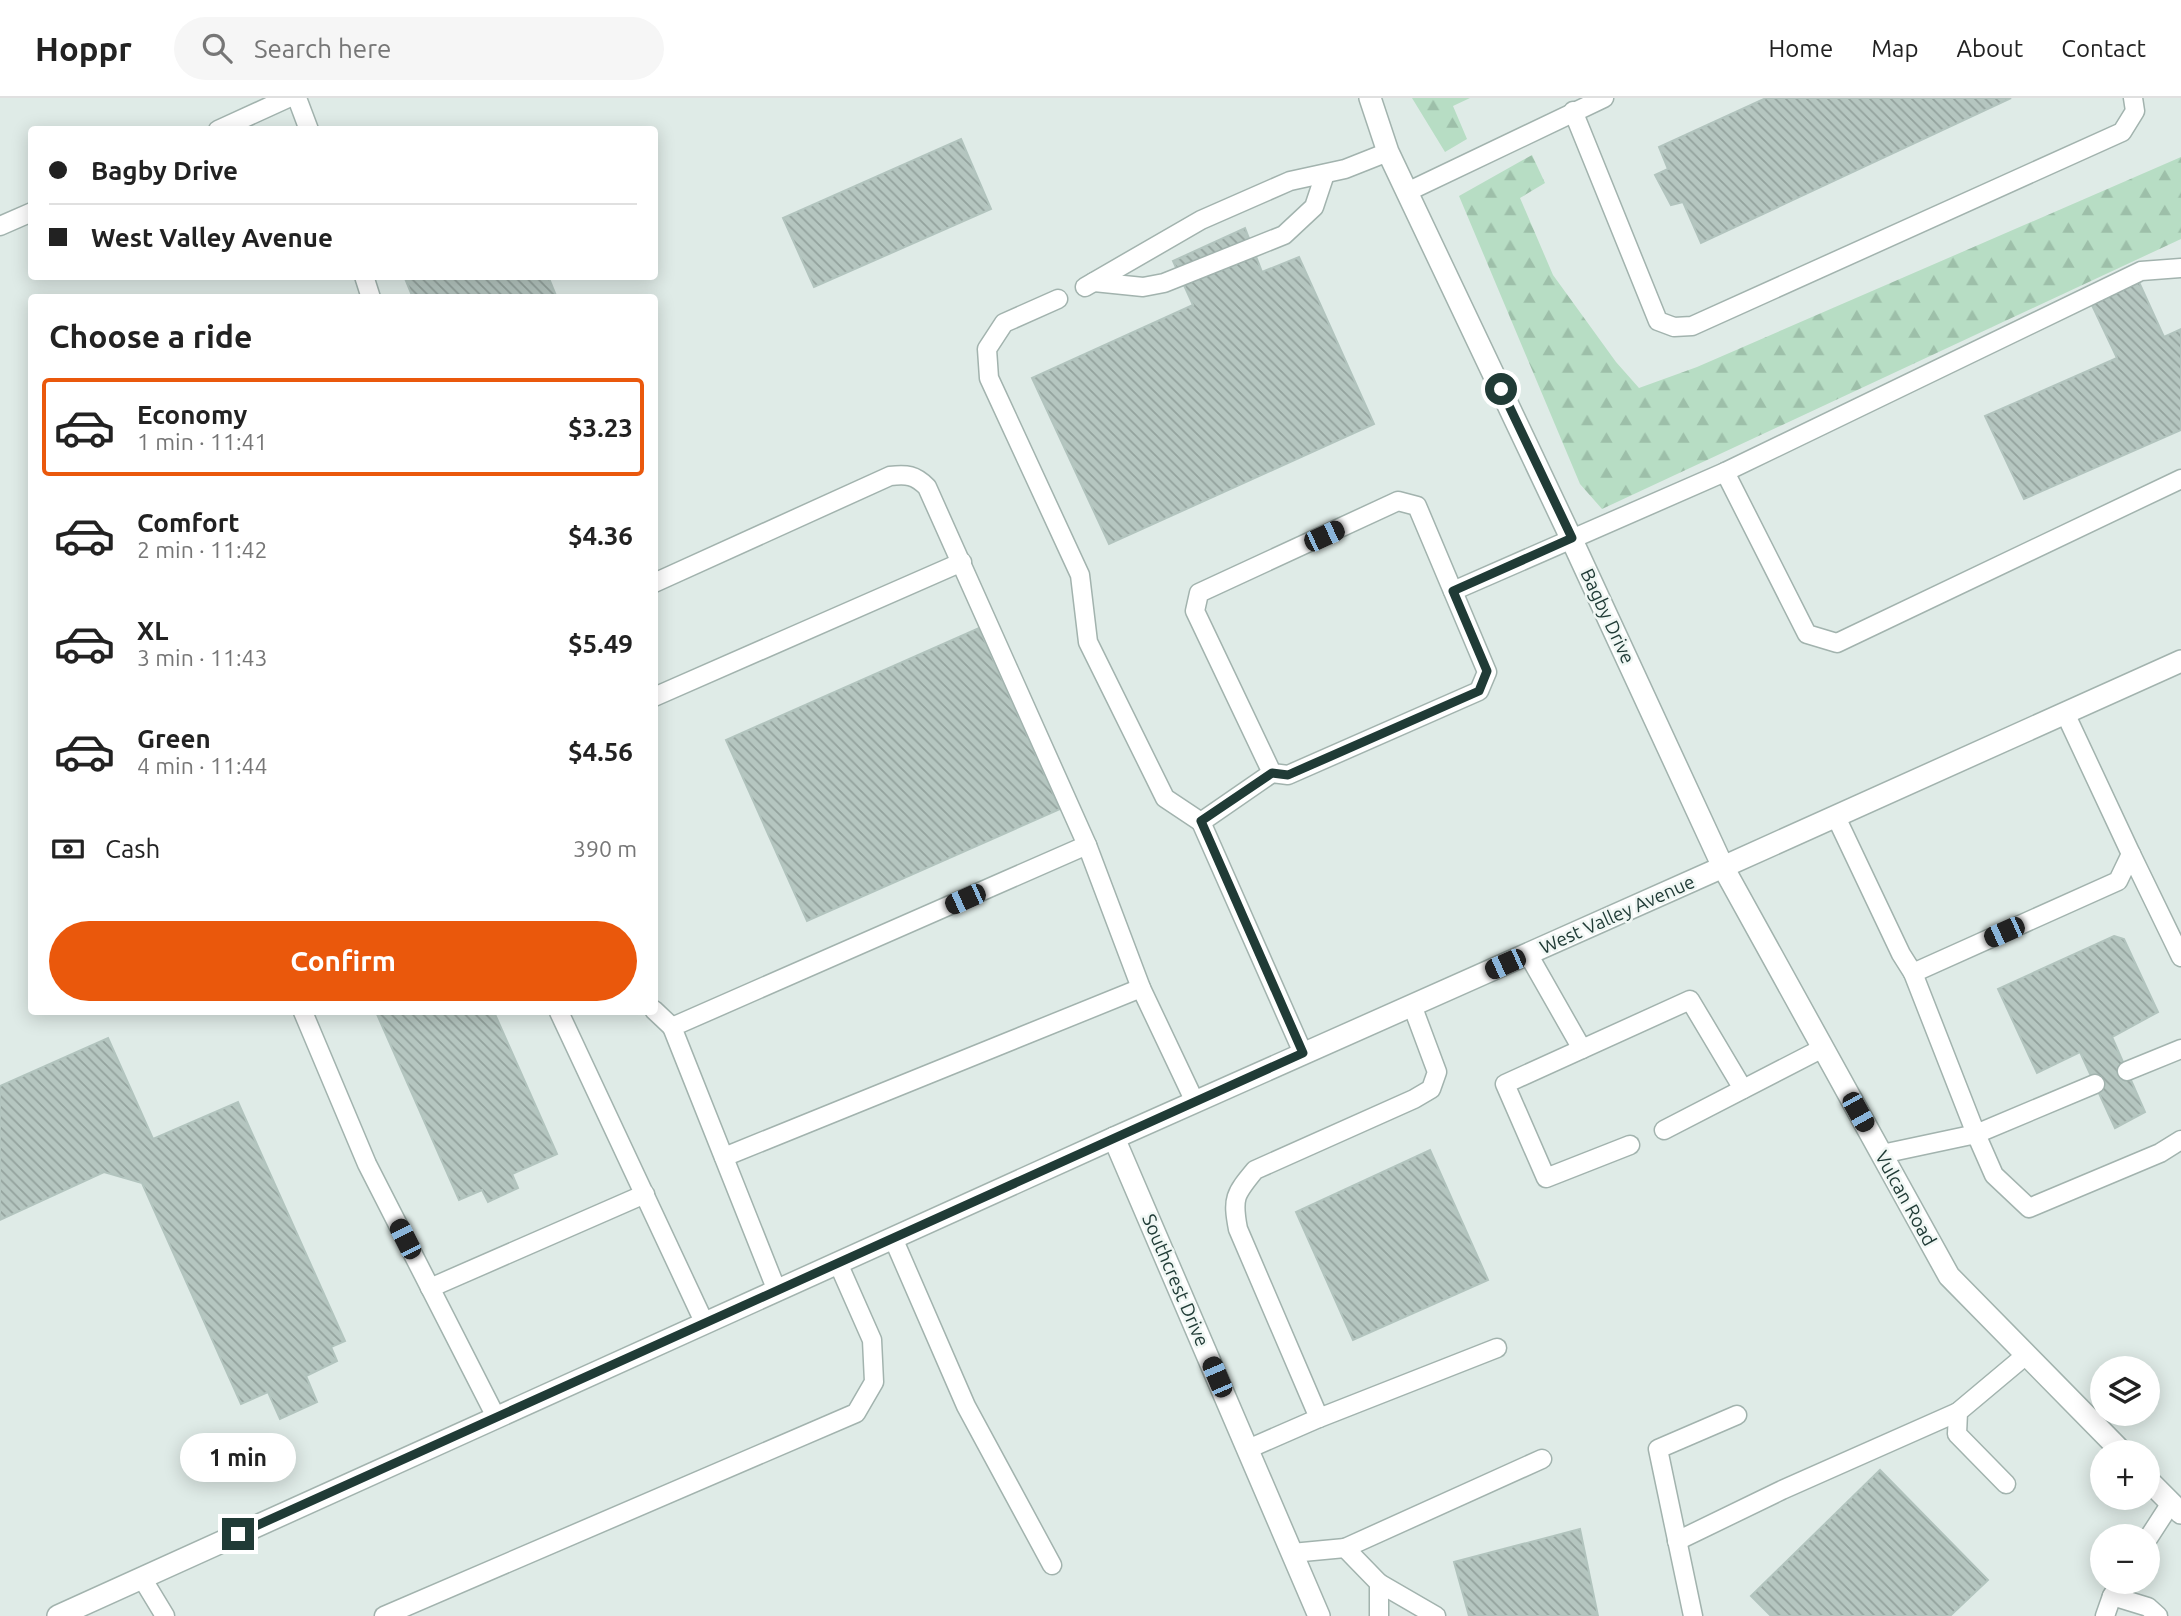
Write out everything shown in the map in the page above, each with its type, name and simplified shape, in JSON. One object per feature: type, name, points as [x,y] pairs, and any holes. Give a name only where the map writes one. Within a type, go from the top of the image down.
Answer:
[{"type":"street","name":"Bagby Drive","points":[[1370,98],[1388,152],[1572,538],[1723,867]]},
{"type":"street","name":"West Valley Avenue","points":[[58,1616],[1114,1138],[2181,661]]},
{"type":"street","name":"Vulcan Road","points":[[1723,867],[1949,1276],[2110,1440]]},
{"type":"street","name":"Southcrest Drive","points":[[1114,1138],[1319,1616]]},
{"type":"street","points":[[2160,1492],[2176,1508]]},
{"type":"lane","points":[[227,126],[288,98]]},
{"type":"lane","points":[[298,98],[308,126]]},
{"type":"lane","points":[[1407,192],[1604,98]]},
{"type":"lane","points":[[1573,111],[1658,321],[1674,327],[1692,326],[2122,132],[2135,111],[2133,98]]},
{"type":"lane","points":[[1325,174],[1314,207],[1284,234],[1164,283],[1143,287],[1090,284],[1201,220],[1290,181],[1325,174],[1345,170],[1388,152]]},
{"type":"lane","points":[[0,226],[28,214]]},
{"type":"lane","points":[[1453,591],[1725,472],[2141,271],[2181,268]]},
{"type":"lane","points":[[1058,299],[1004,323],[986,349],[989,378],[1080,575],[1088,642],[1165,798],[1201,821],[1303,1053]]},
{"type":"lane","points":[[1725,472],[1807,634],[1837,643],[2181,479]]},
{"type":"lane","points":[[658,581],[890,476],[907,474],[927,487],[1087,845],[1141,988],[1195,1102]]},
{"type":"lane","points":[[1201,821],[1272,773],[1288,775],[1479,691],[1487,671],[1417,506],[1398,501],[1199,593],[1195,611],[1272,773]]},
{"type":"lane","points":[[658,695],[962,562]]},
{"type":"lane","points":[[2065,713],[2181,957]]},
{"type":"lane","points":[[1836,817],[1901,954],[1913,973],[1994,1175],[2029,1208],[2161,1153],[2181,1140]]},
{"type":"lane","points":[[672,1027],[1087,845]]},
{"type":"lane","points":[[1913,973],[2118,881],[2131,854]]},
{"type":"lane","points":[[1528,954],[1582,1049]]},
{"type":"lane","points":[[724,1157],[1141,988]]},
{"type":"lane","points":[[1630,1145],[1546,1178],[1505,1084],[1690,1000],[1743,1089]]},
{"type":"lane","points":[[1320,1418],[1238,1229],[1234,1206],[1240,1188],[1255,1170],[1431,1089],[1437,1072],[1412,1005]]},
{"type":"lane","points":[[658,1014],[672,1027],[777,1291]]},
{"type":"lane","points":[[304,1015],[367,1164],[496,1417]]},
{"type":"lane","points":[[560,1015],[705,1324]]},
{"type":"lane","points":[[1664,1130],[1823,1048]]},
{"type":"lane","points":[[2127,1071],[2181,1049]]},
{"type":"lane","points":[[1882,1154],[1976,1134],[2095,1084]]},
{"type":"lane","points":[[430,1288],[645,1194]]},
{"type":"lane","points":[[893,1238],[966,1406],[1052,1565]]},
{"type":"lane","points":[[384,1616],[856,1413],[874,1382],[872,1340],[838,1264]]},
{"type":"lane","points":[[1248,1449],[1497,1348]]},
{"type":"lane","points":[[1677,1541],[1782,1490],[1958,1412],[2026,1355]]},
{"type":"lane","points":[[1958,1412],[1957,1434],[2006,1484]]},
{"type":"lane","points":[[1693,1616],[1658,1449],[1737,1415]]},
{"type":"lane","points":[[1293,1553],[1345,1548],[1542,1459]]},
{"type":"lane","points":[[2160,1526],[2176,1508]]},
{"type":"lane","points":[[1345,1548],[1379,1583],[1436,1616]]},
{"type":"lane","points":[[142,1578],[165,1616]]},
{"type":"lane","points":[[1379,1583],[1379,1616]]},
{"type":"lane","points":[[2105,1616],[2115,1594]]},
{"type":"lane","points":[[2126,1594],[2158,1616]]},
{"type":"green space","points":[[1412,98],[1470,98],[1453,106],[1467,139],[1445,152]]},
{"type":"green space","points":[[1532,155],[1545,183],[1520,198],[1553,275],[1616,362],[1639,388],[1697,367],[2181,157],[2181,239],[1602,509],[1580,484],[1459,196]]},
{"type":"building","points":[[1766,98],[2011,98],[1701,243],[1683,202],[1671,205],[1655,175],[1668,169],[1659,147]]},
{"type":"building","points":[[961,139],[991,209],[814,287],[783,218]]},
{"type":"building","points":[[1245,228],[1262,272],[1299,257],[1374,424],[1109,544],[1032,378],[1193,305],[1173,261]]},
{"type":"building","points":[[406,280],[550,280],[555,294],[411,294]]},
{"type":"building","points":[[2138,280],[2164,337],[2181,329],[2181,430],[2024,499],[1985,416],[2117,358],[2090,301]]},
{"type":"building","points":[[979,628],[1060,809],[807,921],[726,740]]},
{"type":"building","points":[[2114,936],[2124,939],[2158,1012],[2112,1037],[2145,1112],[2115,1128],[2080,1052],[2037,1073],[1998,989]]},
{"type":"building","points":[[377,1015],[495,1015],[557,1154],[512,1174],[518,1188],[488,1202],[482,1190],[459,1200]]},
{"type":"building","points":[[108,1038],[153,1139],[238,1102],[345,1341],[331,1347],[337,1361],[306,1376],[317,1402],[280,1419],[268,1392],[241,1404],[142,1183],[104,1172],[0,1220],[0,1086]]},
{"type":"building","points":[[1430,1150],[1488,1280],[1353,1340],[1296,1212]]},
{"type":"building","points":[[1880,1470],[1988,1580],[1950,1616],[1771,1616],[1751,1596]]},
{"type":"building","points":[[1580,1529],[1598,1616],[1469,1616],[1454,1562]]},
{"type":"route","points":[[238,1534],[1303,1053],[1201,821],[1272,773],[1288,775],[1479,691],[1487,671],[1453,591],[1572,538],[1501,389]]}]
